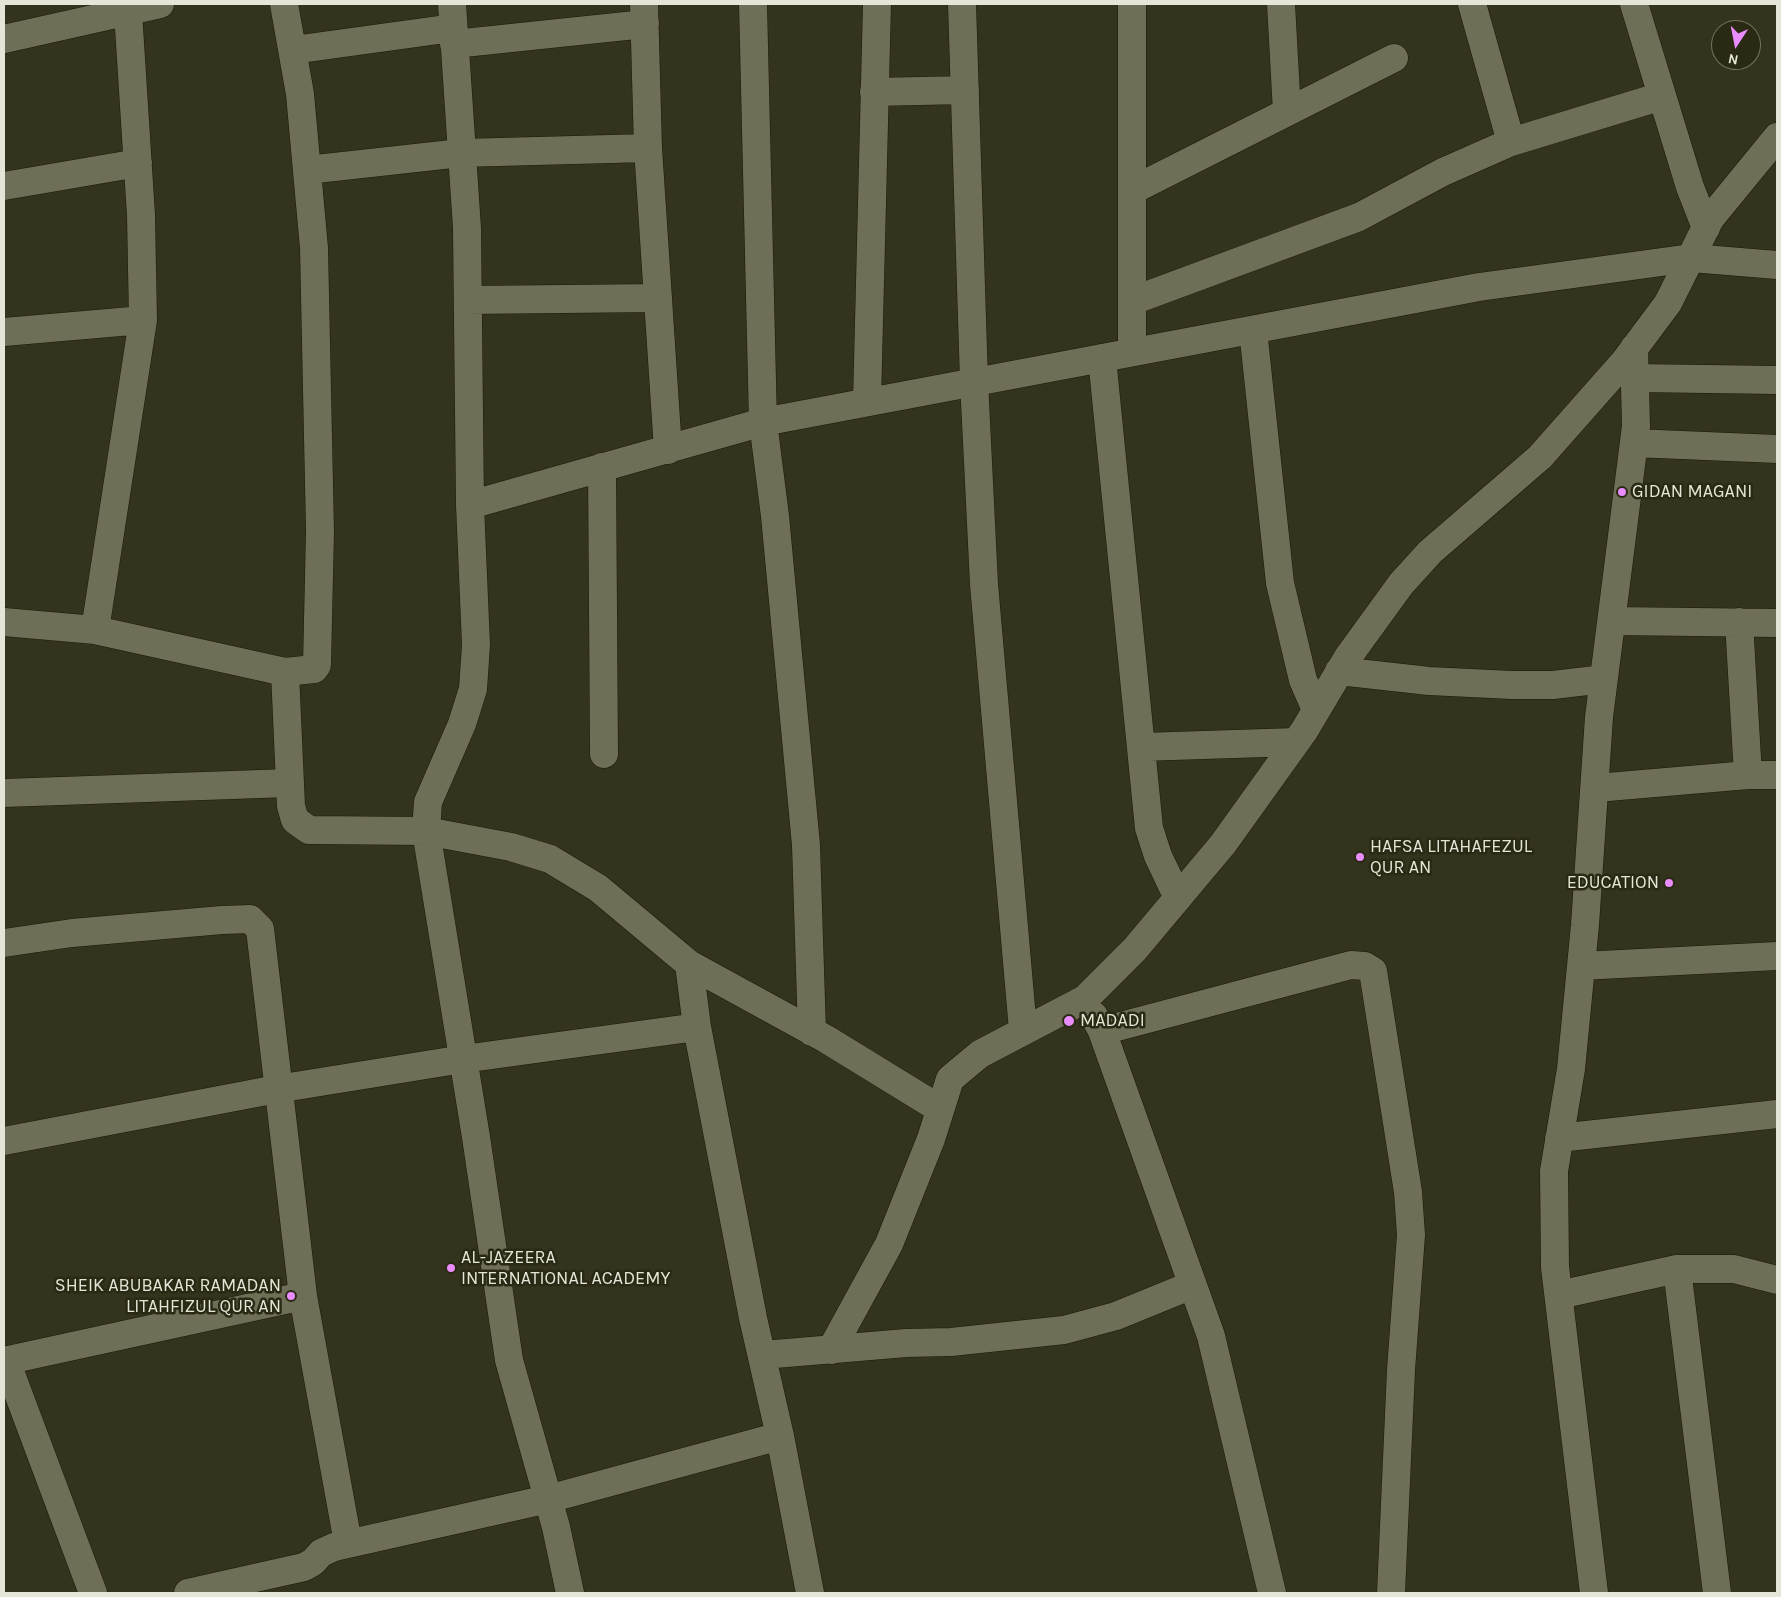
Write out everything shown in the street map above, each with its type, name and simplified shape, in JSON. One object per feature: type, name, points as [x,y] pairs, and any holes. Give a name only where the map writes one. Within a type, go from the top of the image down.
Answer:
[{"type":"street","points":[[4,40],[160,4]]},
{"type":"street","points":[[4,622],[95,630],[285,672],[314,668],[319,660],[320,531],[314,248],[300,94],[284,4]]},
{"type":"street","points":[[753,4],[763,422],[775,516],[806,845],[812,1032]]},
{"type":"street","points":[[867,402],[877,4]]},
{"type":"street","points":[[962,4],[974,381],[984,584],[1023,1030]]},
{"type":"street","points":[[1132,4],[1132,352]]},
{"type":"street","points":[[1281,4],[1287,112]]},
{"type":"street","points":[[1472,4],[1511,142]]},
{"type":"street","points":[[1634,4],[1690,187],[1706,228]]},
{"type":"street","points":[[95,630],[143,320],[138,163],[128,12]]},
{"type":"street","points":[[293,50],[453,25],[644,14],[648,148],[668,450]]},
{"type":"street","points":[[453,25],[467,228],[470,505],[476,645],[473,689],[462,724],[428,802],[426,831],[509,1360],[548,1499],[570,1593]]},
{"type":"street","points":[[1132,190],[1394,58]]},
{"type":"street","points":[[874,92],[965,90]]},
{"type":"street","points":[[1132,301],[1359,217],[1443,172],[1511,142],[1662,96]]},
{"type":"street","points":[[831,1350],[889,1244],[950,1079],[980,1054],[1085,999],[1135,949],[1223,844],[1296,742],[1339,671],[1401,584],[1430,552],[1540,457],[1634,348],[1668,303],[1710,219],[1777,137]]},
{"type":"street","points":[[307,170],[462,153],[648,148]]},
{"type":"street","points":[[4,186],[138,163]]},
{"type":"street","points":[[470,505],[763,422],[1479,287],[1691,258],[1777,265]]},
{"type":"street","points":[[468,300],[658,298]]},
{"type":"street","points":[[4,332],[143,320]]},
{"type":"street","points":[[1253,330],[1280,583],[1303,680],[1316,710]]},
{"type":"street","points":[[1594,1593],[1555,1267],[1554,1170],[1571,1069],[1596,788],[1599,717],[1634,443],[1637,403],[1634,348]]},
{"type":"street","points":[[1102,358],[1149,828],[1158,856],[1178,898]]},
{"type":"street","points":[[1636,378],[1777,380]]},
{"type":"street","points":[[1634,443],[1777,449]]},
{"type":"street","points":[[602,468],[604,754]]},
{"type":"street","points":[[1612,621],[1777,623]]},
{"type":"street","points":[[1739,622],[1748,775]]},
{"type":"street","points":[[1339,671],[1429,681],[1512,685],[1553,685],[1604,679]]},
{"type":"street","points":[[285,672],[291,806],[295,820],[309,830],[426,831],[511,847],[550,859],[598,888],[631,918],[668,945],[689,964],[812,1032],[940,1109]]},
{"type":"street","points":[[1142,747],[1296,742]]},
{"type":"street","points":[[1596,788],[1748,775],[1777,775]]},
{"type":"street","points":[[4,793],[289,783]]},
{"type":"street","points":[[4,943],[72,934],[250,919],[260,929],[277,1089],[303,1296],[348,1544]]},
{"type":"street","points":[[1581,966],[1777,956]]},
{"type":"street","points":[[689,964],[697,1028],[753,1318],[780,1436],[810,1593]]},
{"type":"street","points":[[1102,1031],[1351,965],[1365,966],[1373,971],[1408,1192],[1411,1235],[1401,1370],[1391,1593]]},
{"type":"street","points":[[1085,999],[1102,1031],[1211,1336],[1272,1593]]},
{"type":"street","points":[[4,1141],[277,1089],[463,1059],[697,1028]]},
{"type":"street","points":[[1559,1138],[1777,1114]]},
{"type":"street","points":[[1559,1294],[1677,1269],[1734,1269],[1777,1280]]},
{"type":"street","points":[[1677,1269],[1717,1593]]},
{"type":"street","points":[[763,1355],[952,1342],[1064,1330],[1116,1316],[1192,1284]]},
{"type":"street","points":[[94,1593],[5,1361],[303,1296]]},
{"type":"street","points":[[188,1593],[304,1567],[313,1562],[320,1553],[334,1546],[548,1499],[780,1436]]},
{"type":"place","name":"GIDAN MAGANI","points":[[1622,492]]},
{"type":"place","name":"HAFSA LITAHAFEZUL QUR AN","points":[[1360,857]]},
{"type":"place","name":"EDUCATION","points":[[1669,883]]},
{"type":"place","name":"MADADI","points":[[1069,1021]]},
{"type":"place","name":"AL-JAZEERA INTERNATIONAL ACADEMY","points":[[451,1268]]},
{"type":"place","name":"SHEIK ABUBAKAR RAMADAN LITAHFIZUL QUR AN","points":[[291,1296]]}]
